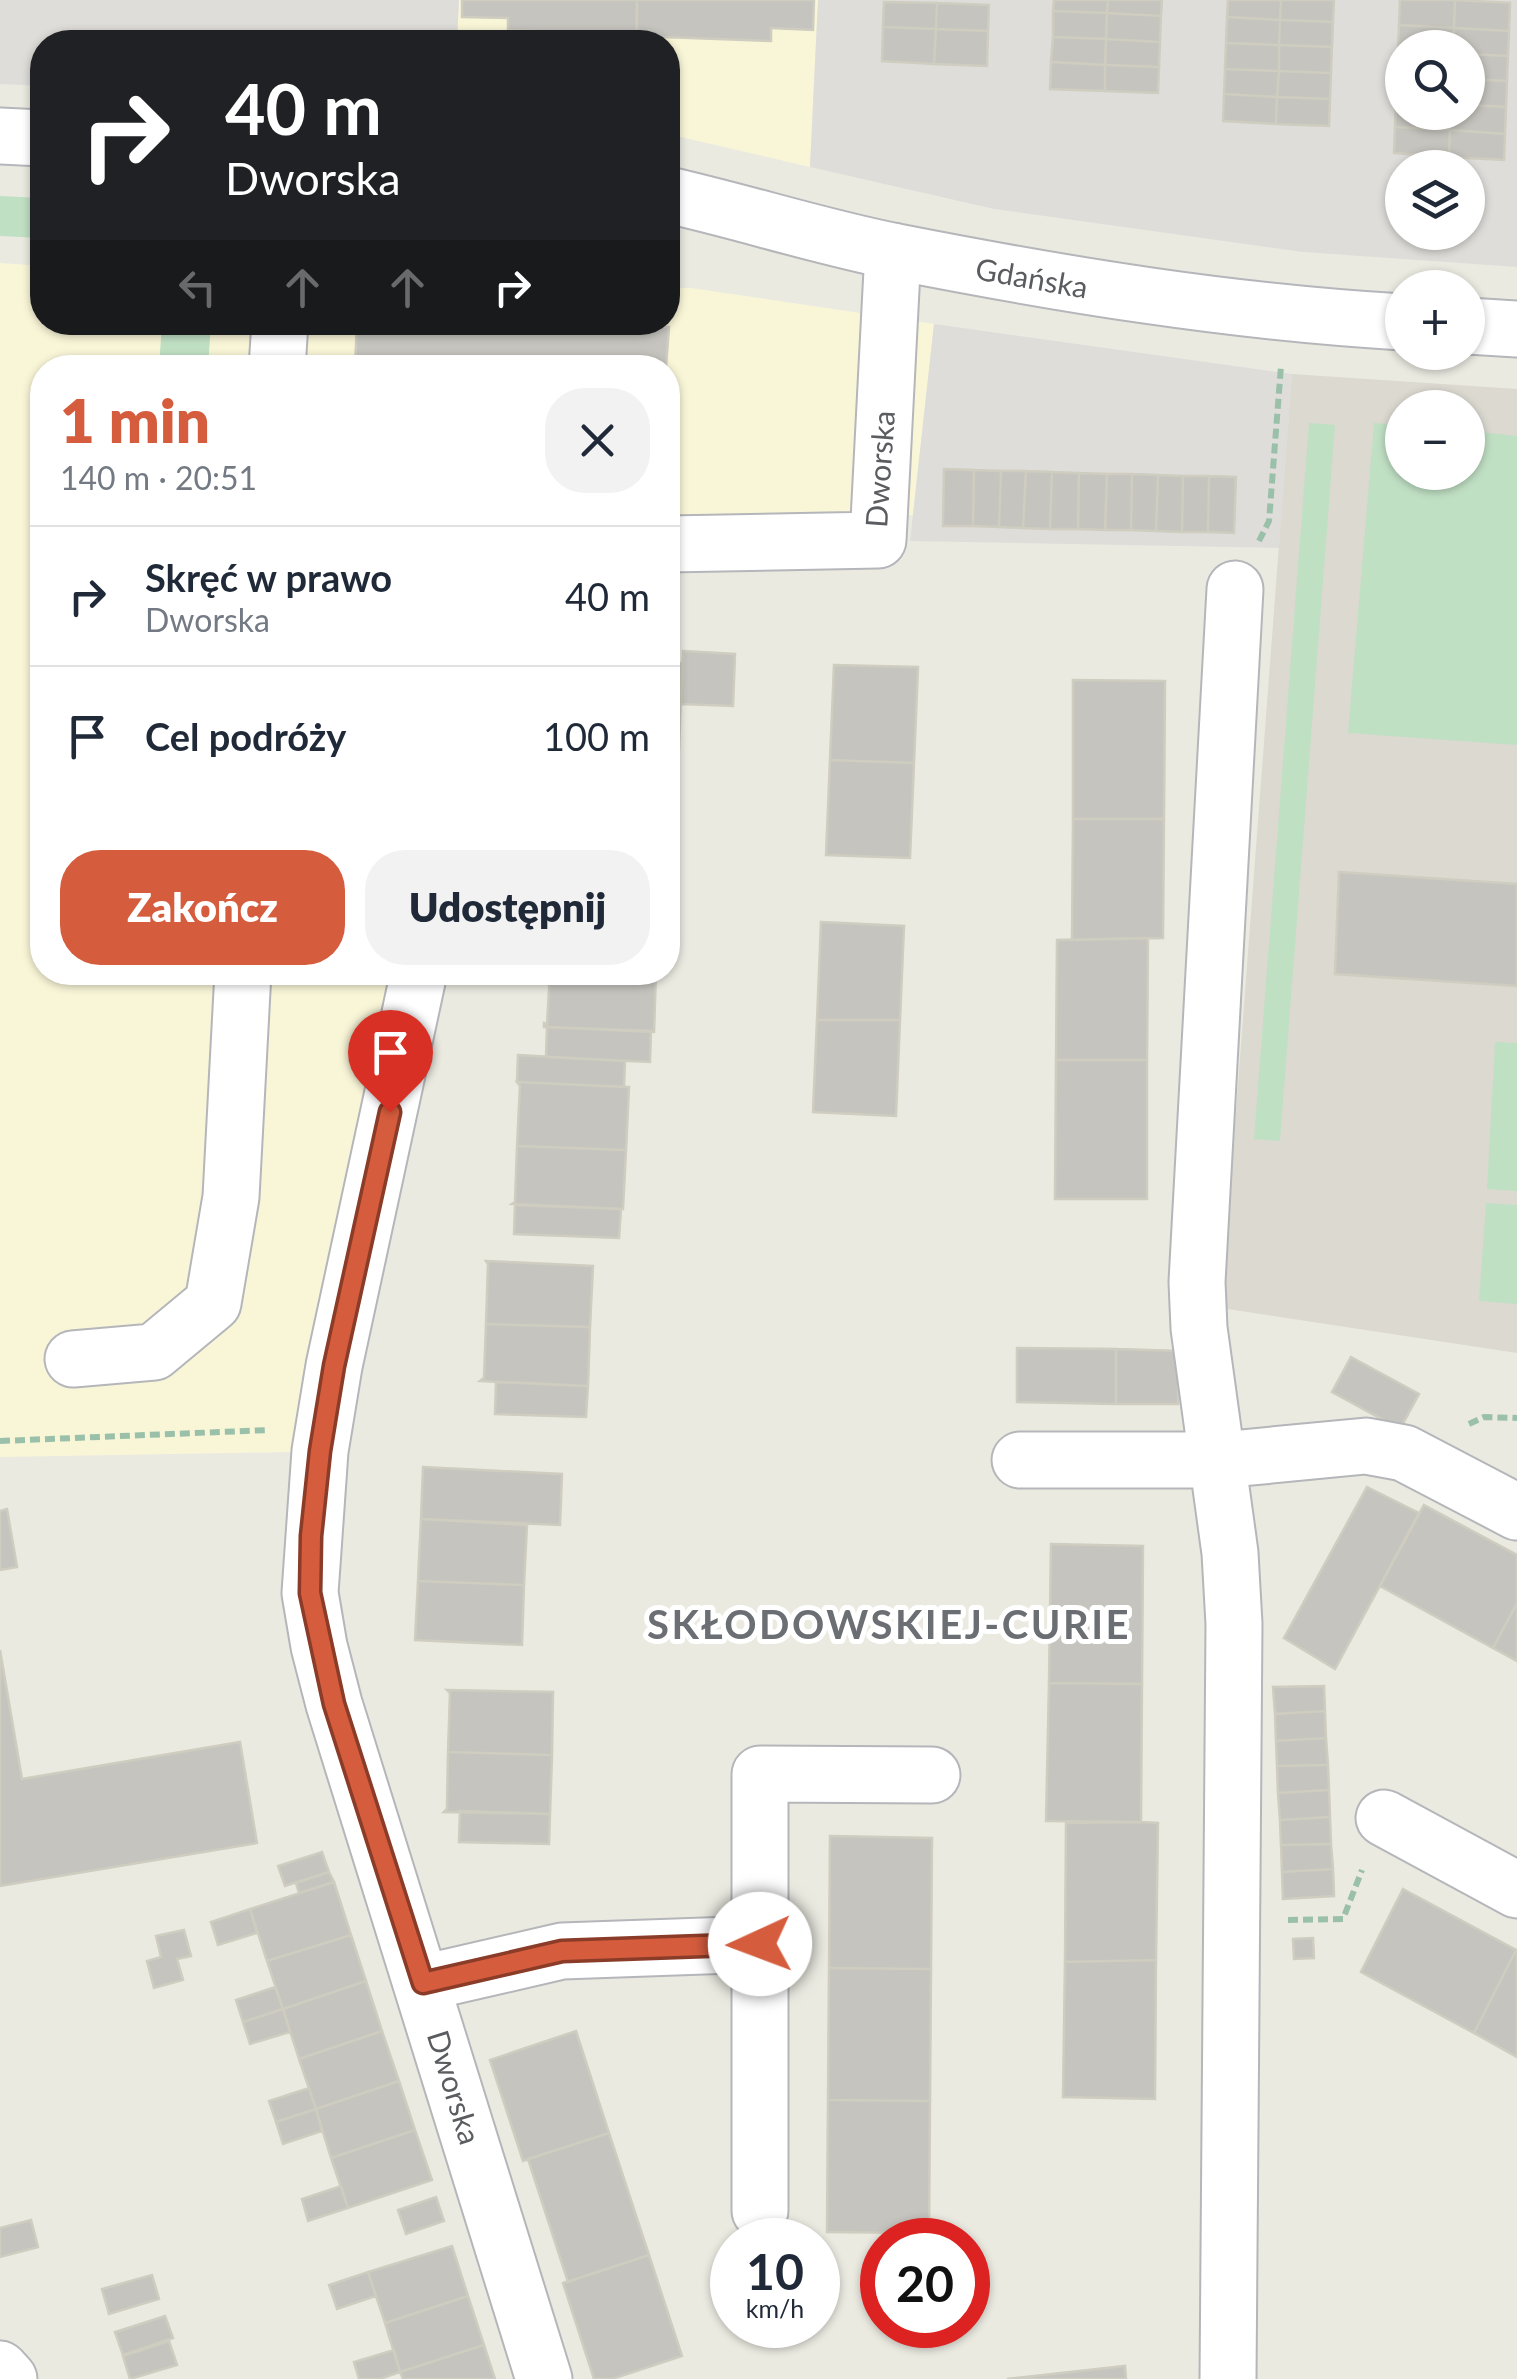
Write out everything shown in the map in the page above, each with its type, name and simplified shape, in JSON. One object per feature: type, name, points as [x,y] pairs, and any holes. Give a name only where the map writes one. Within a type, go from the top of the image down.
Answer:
[{"type":"street","points":[[0,136],[30,137]]},
{"type":"street","name":"Gdańska","points":[[680,199],[893,252],[1129,295],[1284,315],[1385,321]]},
{"type":"street","name":"Dworska","points":[[680,544],[878,540],[893,252]]},
{"type":"street","points":[[1485,327],[1517,329]]},
{"type":"street","points":[[1228,2379],[1234,1624],[1220,1460],[1199,1328],[1197,1282],[1235,589]]},
{"type":"street","points":[[73,1359],[154,1352],[213,1303],[231,1197],[242,985]]},
{"type":"street","name":"Dworska","points":[[416,985],[334,1366],[311,1536],[310,1593],[334,1704],[544,2379]]},
{"type":"street","points":[[1020,1460],[1220,1460],[1366,1446],[1404,1453],[1517,1512]]},
{"type":"street","points":[[760,2211],[760,1774],[932,1774]]},
{"type":"street","points":[[1384,1818],[1517,1890]]},
{"type":"street","points":[[423,1983],[562,1951],[760,1944]]},
{"type":"street","points":[[0,2369],[9,2379]]},
{"type":"path","points":[[1235,589],[1268,521],[1284,315]]},
{"type":"path","points":[[0,1441],[324,1428]]},
{"type":"path","points":[[1231,1921],[1343,1919],[1384,1818]]},
{"type":"shaded area","points":[[0,0],[459,0],[458,30],[30,30],[30,85],[0,84]]},
{"type":"shaded area","points":[[459,0],[818,0],[810,167],[680,137],[680,30],[458,30]]},
{"type":"shaded area","points":[[818,0],[1517,0],[1517,267],[1303,252],[994,209],[810,167]]},
{"type":"shaded area","points":[[0,263],[30,265],[30,335],[680,335],[680,288],[934,324],[913,515],[680,520],[680,355],[30,355],[30,985],[391,985],[291,1452],[0,1457]]},
{"type":"shaded area","points":[[934,324],[1292,374],[1279,548],[910,541]]},
{"type":"shaded area","points":[[1292,374],[1517,389],[1517,1353],[1221,1308]]},
{"type":"green space","points":[[0,196],[30,197],[30,237],[0,236]]},
{"type":"green space","points":[[161,335],[210,335],[209,355],[160,355]]},
{"type":"green space","points":[[1309,423],[1335,425],[1280,1141],[1254,1139]]},
{"type":"green space","points":[[1374,423],[1385,424],[1385,490],[1485,490],[1485,433],[1517,436],[1517,745],[1348,733]]},
{"type":"green space","points":[[1495,1042],[1517,1043],[1517,1191],[1487,1189]]},
{"type":"green space","points":[[1486,1203],[1517,1205],[1517,1304],[1479,1301]]},
{"type":"building","points":[[462,0],[637,0],[636,30],[508,30],[508,18],[462,17]]},
{"type":"building","points":[[637,0],[814,0],[813,30],[771,28],[771,41],[680,38],[680,30],[637,30]]},
{"type":"building","points":[[1054,0],[1108,0],[1107,13],[1053,11]]},
{"type":"building","points":[[1108,0],[1162,0],[1161,16],[1107,13]]},
{"type":"building","points":[[1228,0],[1281,0],[1280,20],[1227,17]]},
{"type":"building","points":[[1281,0],[1334,0],[1333,22],[1280,20]]},
{"type":"building","points":[[1400,0],[1455,0],[1454,28],[1399,25]]},
{"type":"building","points":[[1455,0],[1510,3],[1509,31],[1454,28]]},
{"type":"building","points":[[884,2],[937,3],[936,29],[883,27]]},
{"type":"building","points":[[937,3],[989,5],[988,31],[936,29]]},
{"type":"building","points":[[1053,11],[1107,13],[1106,39],[1053,37]]},
{"type":"building","points":[[1107,13],[1161,16],[1160,42],[1106,39]]},
{"type":"building","points":[[1227,17],[1280,20],[1279,45],[1226,43]]},
{"type":"building","points":[[1280,20],[1333,22],[1332,47],[1279,45]]},
{"type":"building","points":[[1399,25],[1454,28],[1454,30],[1399,30]]},
{"type":"building","points":[[883,27],[936,29],[934,64],[882,61]]},
{"type":"building","points":[[1454,28],[1509,31],[1508,56],[1485,55],[1485,30]]},
{"type":"building","points":[[936,29],[988,31],[987,66],[934,64]]},
{"type":"building","points":[[1053,37],[1106,39],[1105,65],[1051,62]]},
{"type":"building","points":[[1106,39],[1160,42],[1159,67],[1105,65]]},
{"type":"building","points":[[1226,43],[1279,45],[1279,71],[1225,69]]},
{"type":"building","points":[[1279,45],[1332,47],[1331,73],[1279,71]]},
{"type":"building","points":[[1485,55],[1508,56],[1507,81],[1485,80]]},
{"type":"building","points":[[1051,62],[1105,65],[1105,91],[1050,89]]},
{"type":"building","points":[[1105,65],[1159,67],[1158,93],[1105,91]]},
{"type":"building","points":[[1225,69],[1279,71],[1277,97],[1224,94]]},
{"type":"building","points":[[1279,71],[1331,73],[1330,99],[1277,97]]},
{"type":"building","points":[[1485,80],[1507,81],[1506,107],[1485,106]]},
{"type":"building","points":[[1224,94],[1277,97],[1276,124],[1223,121]]},
{"type":"building","points":[[1277,97],[1330,99],[1329,126],[1276,124]]},
{"type":"building","points":[[1485,106],[1506,107],[1505,134],[1450,130],[1485,130]]},
{"type":"building","points":[[1395,130],[1450,130],[1449,150],[1394,150]]},
{"type":"building","points":[[1450,130],[1505,134],[1504,160],[1485,159],[1485,150],[1449,150]]},
{"type":"building","points":[[356,335],[668,335],[667,355],[356,355]]},
{"type":"building","points":[[944,469],[974,470],[973,526],[943,526]]},
{"type":"building","points":[[974,470],[1001,471],[999,527],[973,526]]},
{"type":"building","points":[[1001,471],[1026,471],[1023,528],[999,527]]},
{"type":"building","points":[[1026,471],[1052,472],[1050,529],[1023,528]]},
{"type":"building","points":[[1052,472],[1079,473],[1078,529],[1050,529]]},
{"type":"building","points":[[1079,473],[1107,474],[1105,530],[1078,529]]},
{"type":"building","points":[[1107,474],[1132,474],[1131,530],[1105,530]]},
{"type":"building","points":[[1132,474],[1158,475],[1156,531],[1131,530]]},
{"type":"building","points":[[1158,475],[1183,476],[1182,532],[1156,531]]},
{"type":"building","points":[[1183,476],[1209,476],[1208,532],[1182,532]]},
{"type":"building","points":[[1209,476],[1236,477],[1234,533],[1208,532]]},
{"type":"building","points":[[683,651],[735,654],[733,706],[681,704]]},
{"type":"building","points":[[834,665],[918,667],[914,763],[830,760]]},
{"type":"building","points":[[1073,680],[1165,681],[1164,819],[1073,819]]},
{"type":"building","points":[[830,760],[914,763],[910,858],[826,855]]},
{"type":"building","points":[[1073,819],[1164,819],[1163,938],[1072,940]]},
{"type":"building","points":[[1339,872],[1517,884],[1517,986],[1335,974]]},
{"type":"building","points":[[821,922],[904,926],[900,1020],[817,1020]]},
{"type":"building","points":[[1148,938],[1147,1060],[1056,1060],[1057,940]]},
{"type":"building","points":[[549,985],[656,985],[654,1032],[544,1027]]},
{"type":"building","points":[[817,1020],[900,1020],[896,1116],[813,1112]]},
{"type":"building","points":[[547,1027],[651,1031],[650,1062],[546,1057]]},
{"type":"building","points":[[518,1055],[625,1061],[624,1087],[517,1082]]},
{"type":"building","points":[[1056,1060],[1147,1060],[1147,1199],[1055,1199]]},
{"type":"building","points":[[517,1082],[629,1087],[626,1150],[517,1146]]},
{"type":"building","points":[[517,1146],[626,1150],[623,1209],[512,1204]]},
{"type":"building","points":[[515,1205],[621,1209],[619,1238],[514,1234]]},
{"type":"building","points":[[486,1261],[593,1266],[590,1327],[486,1324]]},
{"type":"building","points":[[486,1324],[590,1327],[588,1386],[480,1381],[484,1378]]},
{"type":"building","points":[[1017,1348],[1116,1349],[1116,1404],[1017,1402]]},
{"type":"building","points":[[1116,1349],[1179,1351],[1178,1404],[1116,1404]]},
{"type":"building","points":[[1351,1357],[1419,1394],[1400,1429],[1332,1392]]},
{"type":"building","points":[[496,1382],[588,1386],[586,1417],[495,1414]]},
{"type":"building","points":[[423,1467],[562,1474],[560,1525],[421,1519]]},
{"type":"building","points":[[1367,1487],[1419,1513],[1335,1669],[1284,1638]]},
{"type":"building","points":[[1424,1505],[1517,1555],[1517,1603],[1493,1648],[1380,1586]]},
{"type":"building","points":[[7,1509],[17,1567],[0,1570],[0,1511]]},
{"type":"building","points":[[421,1519],[527,1525],[524,1585],[418,1581]]},
{"type":"building","points":[[1051,1544],[1143,1546],[1142,1684],[1049,1683]]},
{"type":"building","points":[[418,1581],[524,1585],[522,1645],[415,1640]]},
{"type":"building","points":[[1517,1603],[1517,1661],[1493,1648]]},
{"type":"building","points":[[0,1650],[22,1779],[240,1742],[257,1843],[0,1886]]},
{"type":"building","points":[[1049,1683],[1142,1684],[1141,1822],[1046,1821]]},
{"type":"building","points":[[1324,1686],[1325,1711],[1275,1714],[1273,1687]]},
{"type":"building","points":[[447,1690],[553,1692],[552,1755],[448,1752]]},
{"type":"building","points":[[1325,1711],[1326,1738],[1276,1741],[1275,1714]]},
{"type":"building","points":[[1326,1738],[1328,1765],[1277,1766],[1276,1741]]},
{"type":"building","points":[[448,1752],[552,1755],[550,1814],[444,1812]]},
{"type":"building","points":[[1328,1765],[1329,1790],[1278,1793],[1277,1766]]},
{"type":"building","points":[[1329,1790],[1330,1817],[1280,1820],[1278,1793]]},
{"type":"building","points":[[460,1811],[550,1814],[549,1844],[459,1842]]},
{"type":"building","points":[[1330,1817],[1331,1844],[1281,1845],[1280,1820]]},
{"type":"building","points":[[1066,1823],[1158,1823],[1156,1960],[1065,1962]]},
{"type":"building","points":[[830,1836],[932,1838],[931,1969],[829,1968]]},
{"type":"building","points":[[1331,1844],[1333,1869],[1282,1872],[1281,1845]]},
{"type":"building","points":[[322,1852],[329,1872],[285,1886],[278,1866]]},
{"type":"building","points":[[1333,1869],[1334,1896],[1283,1899],[1282,1872]]},
{"type":"building","points":[[329,1872],[334,1882],[299,1893],[296,1883]]},
{"type":"building","points":[[334,1882],[351,1935],[267,1961],[250,1909]]},
{"type":"building","points":[[1403,1889],[1516,1950],[1474,2033],[1361,1972]]},
{"type":"building","points":[[250,1909],[257,1933],[218,1945],[211,1922]]},
{"type":"building","points":[[184,1930],[191,1956],[177,1959],[183,1980],[154,1988],[147,1961],[161,1957],[156,1936]]},
{"type":"building","points":[[351,1935],[366,1981],[283,2009],[267,1961]]},
{"type":"building","points":[[1313,1938],[1314,1958],[1294,1959],[1293,1939]]},
{"type":"building","points":[[1517,1950],[1517,2057],[1474,2033]]},
{"type":"building","points":[[1156,1960],[1155,2099],[1063,2097],[1065,1962]]},
{"type":"building","points":[[829,1968],[931,1969],[930,2101],[828,2100]]},
{"type":"building","points":[[366,1981],[382,2031],[299,2059],[283,2009]]},
{"type":"building","points":[[275,1987],[283,2009],[243,2022],[236,2000]]},
{"type":"building","points":[[283,2009],[290,2032],[250,2044],[243,2022]]},
{"type":"building","points":[[382,2031],[399,2081],[316,2109],[299,2059]]},
{"type":"building","points":[[576,2031],[609,2133],[523,2161],[490,2060]]},
{"type":"building","points":[[399,2081],[415,2130],[331,2158],[316,2109]]},
{"type":"building","points":[[309,2088],[316,2109],[276,2122],[269,2101]]},
{"type":"building","points":[[828,2100],[930,2101],[929,2218],[860,2218],[860,2232],[840,2232],[840,2218],[827,2218]]},
{"type":"building","points":[[316,2109],[322,2131],[283,2144],[276,2122]]},
{"type":"building","points":[[415,2130],[432,2180],[348,2208],[331,2158]]},
{"type":"building","points":[[609,2133],[649,2255],[568,2282],[528,2159]]},
{"type":"building","points":[[341,2186],[348,2208],[308,2221],[302,2199]]},
{"type":"building","points":[[436,2197],[444,2221],[406,2234],[398,2210]]},
{"type":"building","points":[[31,2220],[38,2247],[0,2257],[0,2228]]},
{"type":"building","points":[[452,2246],[468,2296],[385,2323],[368,2272]]},
{"type":"building","points":[[649,2255],[682,2356],[612,2379],[594,2379],[563,2283]]},
{"type":"building","points":[[368,2272],[376,2296],[337,2309],[329,2285]]},
{"type":"building","points":[[152,2275],[159,2299],[109,2314],[102,2289]]},
{"type":"building","points":[[468,2296],[484,2345],[400,2372],[385,2323]]},
{"type":"building","points":[[165,2316],[173,2338],[123,2355],[115,2332]]},
{"type":"building","points":[[169,2341],[177,2365],[130,2379],[123,2356]]},
{"type":"building","points":[[484,2345],[495,2379],[403,2379],[400,2372]]},
{"type":"building","points":[[394,2350],[400,2372],[380,2379],[359,2379],[354,2362]]},
{"type":"building","points":[[1125,2366],[1126,2379],[1007,2379]]},
{"type":"district","name":"SKŁODOWSKIEJ-CURIE","points":[[889,1624]]},
{"type":"route","points":[[390,1112],[334,1366],[311,1536],[310,1593],[334,1704],[423,1983],[562,1951],[760,1944]]}]
